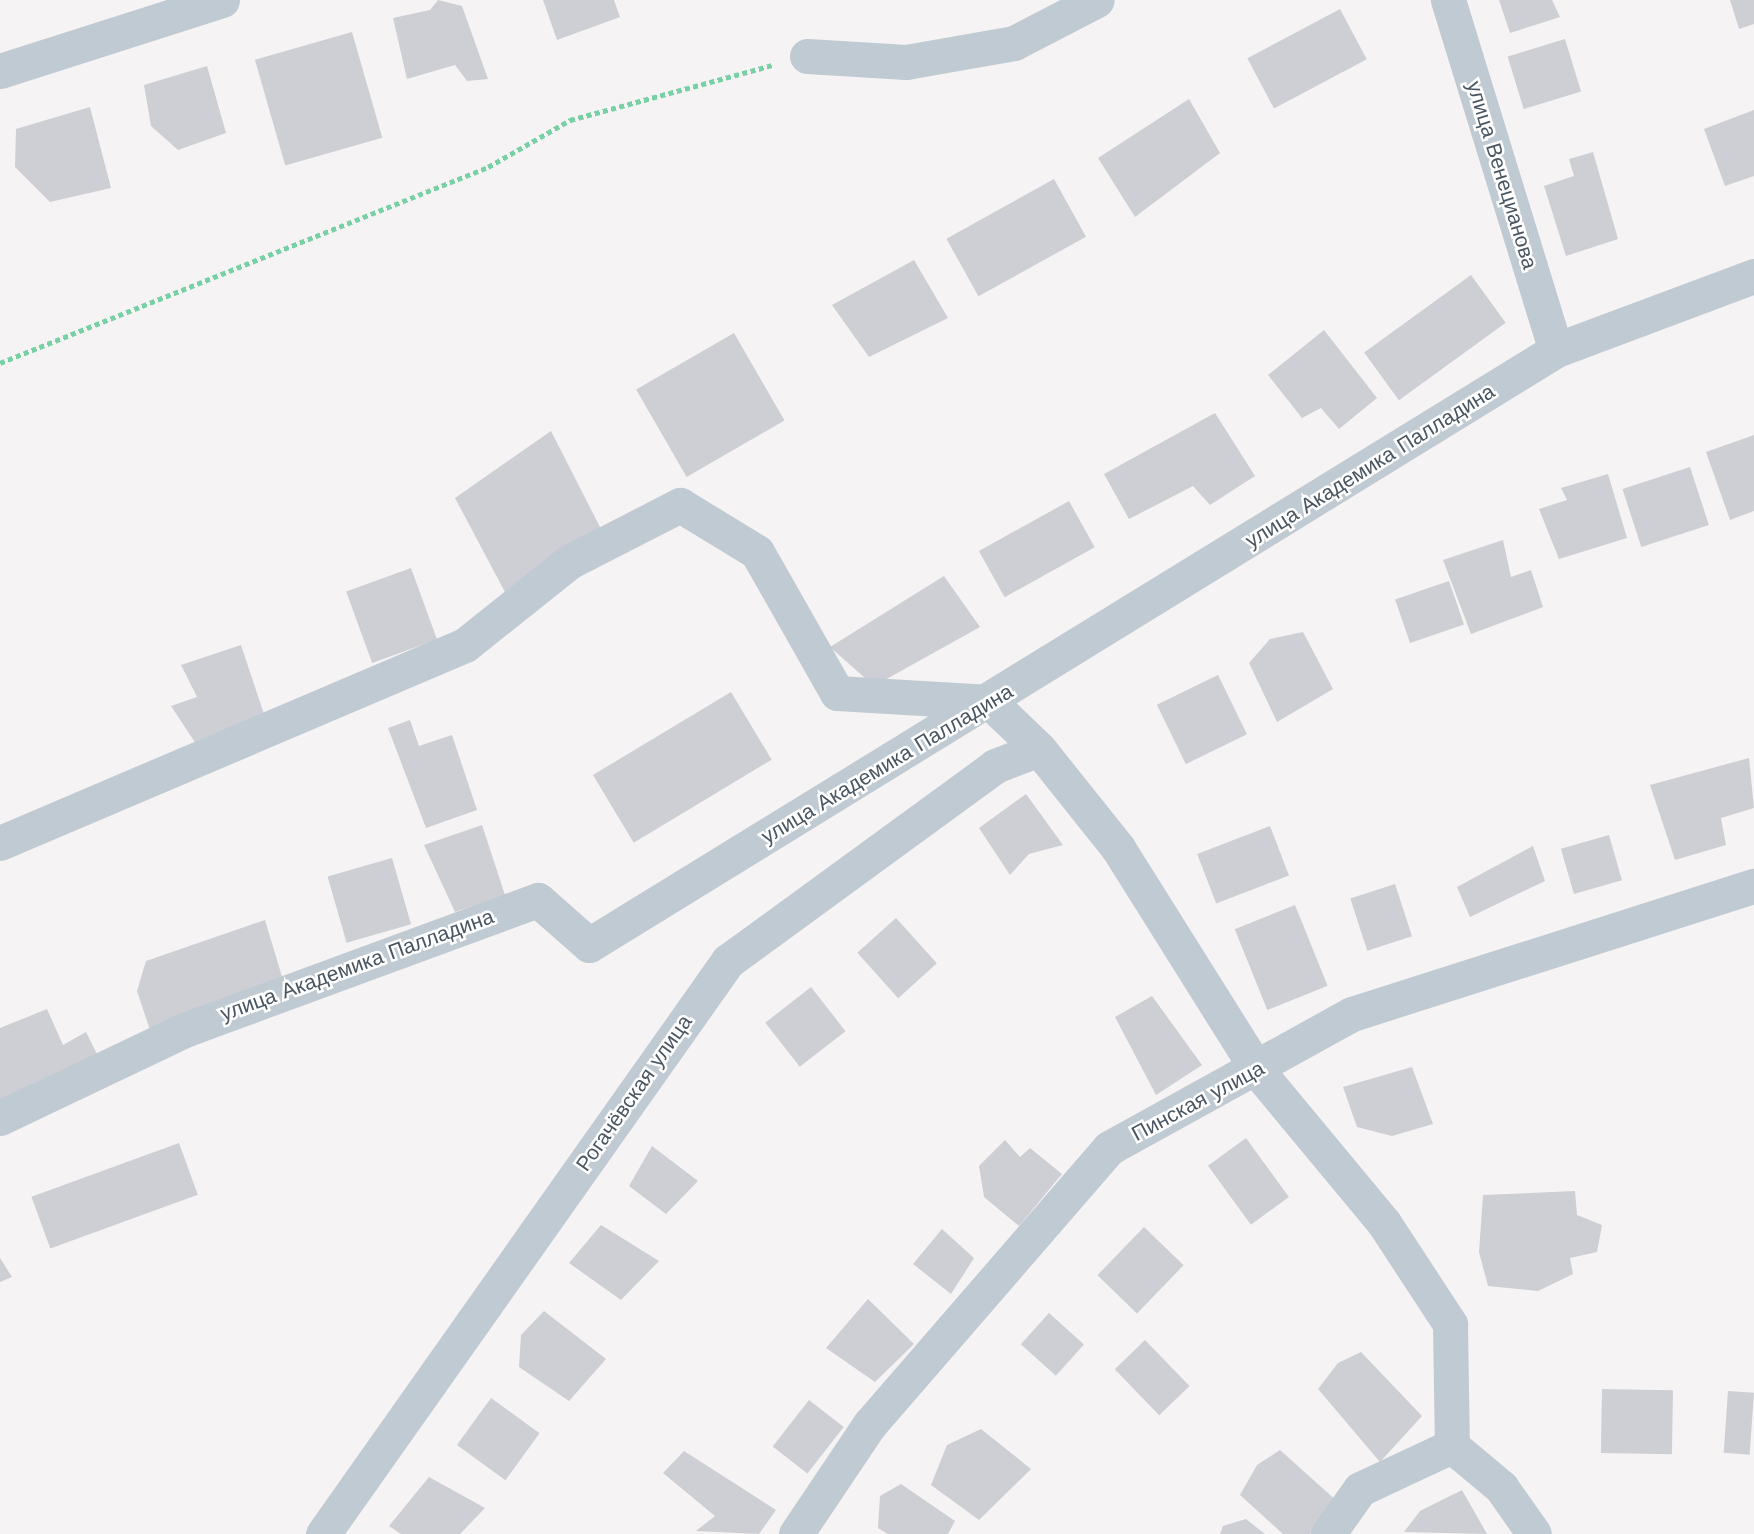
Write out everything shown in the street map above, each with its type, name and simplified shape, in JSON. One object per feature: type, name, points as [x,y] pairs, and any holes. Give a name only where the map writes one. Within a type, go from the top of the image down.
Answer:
[{"type":"street","points":[[0,71],[222,0]]},
{"type":"street","points":[[807,56],[906,62],[1014,43],[1097,0]]},
{"type":"street","name":"улица Венецианова","points":[[1448,0],[1556,350]]},
{"type":"street","name":"улица Академика Палладина","points":[[0,1118],[187,1029],[449,928],[538,900],[589,945],[990,702],[1556,350],[1754,276]]},
{"type":"street","points":[[0,843],[466,645],[569,562],[680,506],[757,552],[837,693],[990,702],[1039,749],[1118,848],[1257,1070],[1384,1223],[1450,1324],[1452,1446],[1501,1487],[1534,1534]]},
{"type":"street","name":"Рогачёвская улица","points":[[323,1534],[727,961],[995,766],[1039,749]]},
{"type":"street","name":"Пинская улица","points":[[796,1534],[870,1424],[1109,1148],[1257,1070],[1352,1014],[1754,886]]},
{"type":"street","points":[[1328,1534],[1360,1489],[1452,1446]]},
{"type":"path","points":[[0,363],[488,167],[570,120],[807,56]]},
{"type":"building","points":[[438,0],[462,6],[488,79],[467,81],[455,65],[407,79],[393,18],[430,10]]},
{"type":"building","points":[[543,0],[614,0],[620,17],[557,40]]},
{"type":"building","points":[[1499,0],[1552,0],[1560,17],[1510,33]]},
{"type":"building","points":[[1730,0],[1754,0],[1754,24],[1739,29]]},
{"type":"building","points":[[1340,9],[1367,59],[1274,109],[1247,58]]},
{"type":"building","points":[[352,32],[382,138],[285,166],[255,60]]},
{"type":"building","points":[[1565,39],[1581,92],[1524,109],[1508,57]]},
{"type":"building","points":[[207,66],[226,133],[178,150],[151,126],[144,85]]},
{"type":"building","points":[[1189,99],[1220,153],[1135,217],[1098,158]]},
{"type":"building","points":[[90,107],[111,188],[50,202],[15,167],[16,129]]},
{"type":"building","points":[[1754,110],[1754,176],[1725,186],[1704,129]]},
{"type":"building","points":[[1593,152],[1618,239],[1566,256],[1544,186],[1574,176],[1569,159]]},
{"type":"building","points":[[1054,179],[1086,237],[978,296],[946,239]]},
{"type":"building","points":[[914,260],[948,318],[869,357],[832,305]]},
{"type":"building","points":[[1471,275],[1506,323],[1399,400],[1364,353]]},
{"type":"building","points":[[1324,330],[1377,398],[1339,429],[1321,408],[1302,418],[1268,375]]},
{"type":"building","points":[[734,333],[784,420],[687,477],[636,390]]},
{"type":"building","points":[[1215,413],[1255,476],[1210,505],[1193,486],[1129,519],[1104,474]]},
{"type":"building","points":[[551,431],[601,529],[506,594],[455,498]]},
{"type":"building","points":[[1754,435],[1754,511],[1730,520],[1706,452]]},
{"type":"building","points":[[1690,467],[1709,525],[1641,547],[1622,489]]},
{"type":"building","points":[[1608,474],[1627,538],[1559,559],[1539,509],[1567,500],[1561,488]]},
{"type":"building","points":[[1069,501],[1095,547],[1005,597],[979,551]]},
{"type":"building","points":[[1503,540],[1511,577],[1531,570],[1543,607],[1471,634],[1443,560]]},
{"type":"building","points":[[411,568],[437,639],[372,663],[346,592]]},
{"type":"building","points":[[944,576],[980,627],[874,686],[830,647]]},
{"type":"building","points":[[1449,581],[1464,624],[1410,643],[1395,600]]},
{"type":"building","points":[[1303,632],[1333,689],[1277,722],[1249,663],[1270,639]]},
{"type":"building","points":[[241,645],[269,729],[204,756],[171,706],[197,697],[181,665]]},
{"type":"building","points":[[1218,675],[1247,734],[1186,764],[1157,705]]},
{"type":"building","points":[[731,692],[772,760],[634,843],[593,775]]},
{"type":"building","points":[[410,720],[419,746],[452,735],[477,810],[426,828],[388,728]]},
{"type":"building","points":[[1749,758],[1754,808],[1721,818],[1726,845],[1675,860],[1650,785]]},
{"type":"building","points":[[1026,794],[1063,845],[1029,854],[1010,875],[979,828]]},
{"type":"building","points":[[482,825],[505,895],[455,912],[424,845]]},
{"type":"building","points":[[1270,826],[1289,875],[1216,903],[1197,854]]},
{"type":"building","points":[[1609,835],[1622,880],[1574,894],[1561,849]]},
{"type":"building","points":[[1533,846],[1545,881],[1470,917],[1457,887]]},
{"type":"building","points":[[392,858],[411,924],[347,943],[328,876]]},
{"type":"building","points":[[1395,884],[1412,936],[1367,951],[1350,899]]},
{"type":"building","points":[[1295,905],[1328,986],[1267,1010],[1235,929]]},
{"type":"building","points":[[896,918],[937,963],[898,998],[857,953]]},
{"type":"building","points":[[265,920],[283,980],[152,1036],[137,991],[146,961]]},
{"type":"building","points":[[811,987],[845,1031],[800,1067],[765,1023]]},
{"type":"building","points":[[1152,996],[1202,1065],[1156,1095],[1115,1017]]},
{"type":"building","points":[[47,1009],[63,1045],[86,1032],[101,1062],[0,1110],[0,1028]]},
{"type":"building","points":[[1412,1067],[1433,1124],[1392,1136],[1357,1127],[1343,1087]]},
{"type":"building","points":[[1246,1138],[1289,1197],[1251,1225],[1208,1166]]},
{"type":"building","points":[[1005,1140],[1020,1157],[1030,1148],[1062,1174],[1019,1226],[984,1197],[979,1166]]},
{"type":"building","points":[[179,1143],[198,1195],[50,1248],[31,1197]]},
{"type":"building","points":[[652,1146],[698,1181],[666,1214],[629,1186]]},
{"type":"building","points":[[1575,1191],[1577,1215],[1602,1225],[1597,1252],[1570,1258],[1573,1274],[1538,1291],[1488,1286],[1479,1252],[1483,1195]]},
{"type":"building","points":[[601,1225],[659,1261],[621,1300],[569,1263]]},
{"type":"building","points":[[1144,1227],[1184,1265],[1137,1313],[1097,1275]]},
{"type":"building","points":[[942,1229],[974,1258],[951,1294],[913,1264]]},
{"type":"building","points":[[0,1258],[12,1277],[0,1282]]},
{"type":"building","points":[[868,1299],[914,1344],[875,1382],[826,1348]]},
{"type":"building","points":[[544,1311],[606,1359],[569,1401],[519,1367],[521,1335]]},
{"type":"building","points":[[1049,1313],[1084,1344],[1056,1376],[1021,1344]]},
{"type":"building","points":[[1145,1340],[1189,1386],[1159,1415],[1115,1369]]},
{"type":"building","points":[[1361,1352],[1422,1416],[1380,1462],[1318,1389],[1338,1363]]},
{"type":"building","points":[[1602,1389],[1673,1390],[1672,1454],[1601,1453]]},
{"type":"building","points":[[1728,1391],[1754,1393],[1750,1455],[1724,1453]]},
{"type":"building","points":[[491,1398],[540,1433],[505,1480],[457,1445]]},
{"type":"building","points":[[809,1400],[844,1427],[807,1474],[773,1446]]},
{"type":"building","points":[[981,1429],[1031,1469],[979,1520],[931,1485],[947,1445]]},
{"type":"building","points":[[1280,1450],[1339,1503],[1310,1534],[1283,1534],[1240,1495],[1257,1465]]},
{"type":"building","points":[[684,1451],[776,1510],[759,1534],[696,1531],[715,1516],[663,1473]]},
{"type":"building","points":[[429,1477],[485,1508],[460,1534],[401,1534],[389,1526]]},
{"type":"building","points":[[901,1484],[955,1521],[948,1534],[888,1534],[878,1528],[880,1496]]},
{"type":"building","points":[[1462,1490],[1487,1534],[1404,1532],[1420,1511]]},
{"type":"building","points":[[1246,1519],[1265,1534],[1220,1534],[1223,1526]]}]
